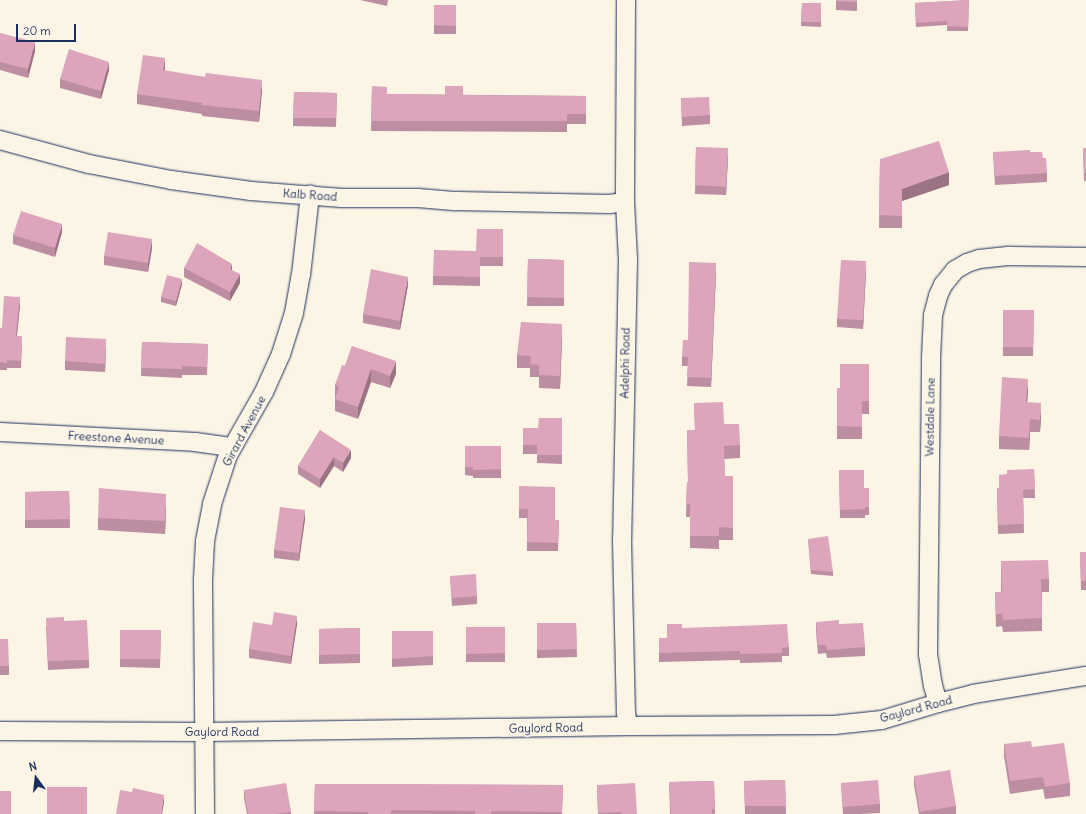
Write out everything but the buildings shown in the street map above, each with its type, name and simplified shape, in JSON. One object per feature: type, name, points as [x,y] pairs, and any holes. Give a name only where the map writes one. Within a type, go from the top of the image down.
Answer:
[{"type":"street","name":"Adelphi Road","points":[[626,0],[625,202],[628,259],[622,540],[626,714],[628,726]]},
{"type":"street","name":"Kalb Road","points":[[0,140],[89,164],[171,180],[251,191],[310,195],[608,204],[625,202]]},
{"type":"street","name":"Girard Avenue","points":[[205,814],[203,580],[205,541],[212,504],[231,450],[264,392],[281,354],[294,313],[301,275],[310,195]]},
{"type":"street","name":"Westdale Lane","points":[[938,703],[932,686],[928,654],[931,358],[933,315],[938,296],[943,285],[955,270],[967,263],[979,259],[1010,256],[1086,257]]},
{"type":"street","name":"Freestone Avenue","points":[[0,432],[194,442],[224,446],[231,450]]},
{"type":"street","name":"Gaylord Road","points":[[0,731],[204,732],[628,726],[834,725],[882,720],[973,694],[1086,676]]}]
